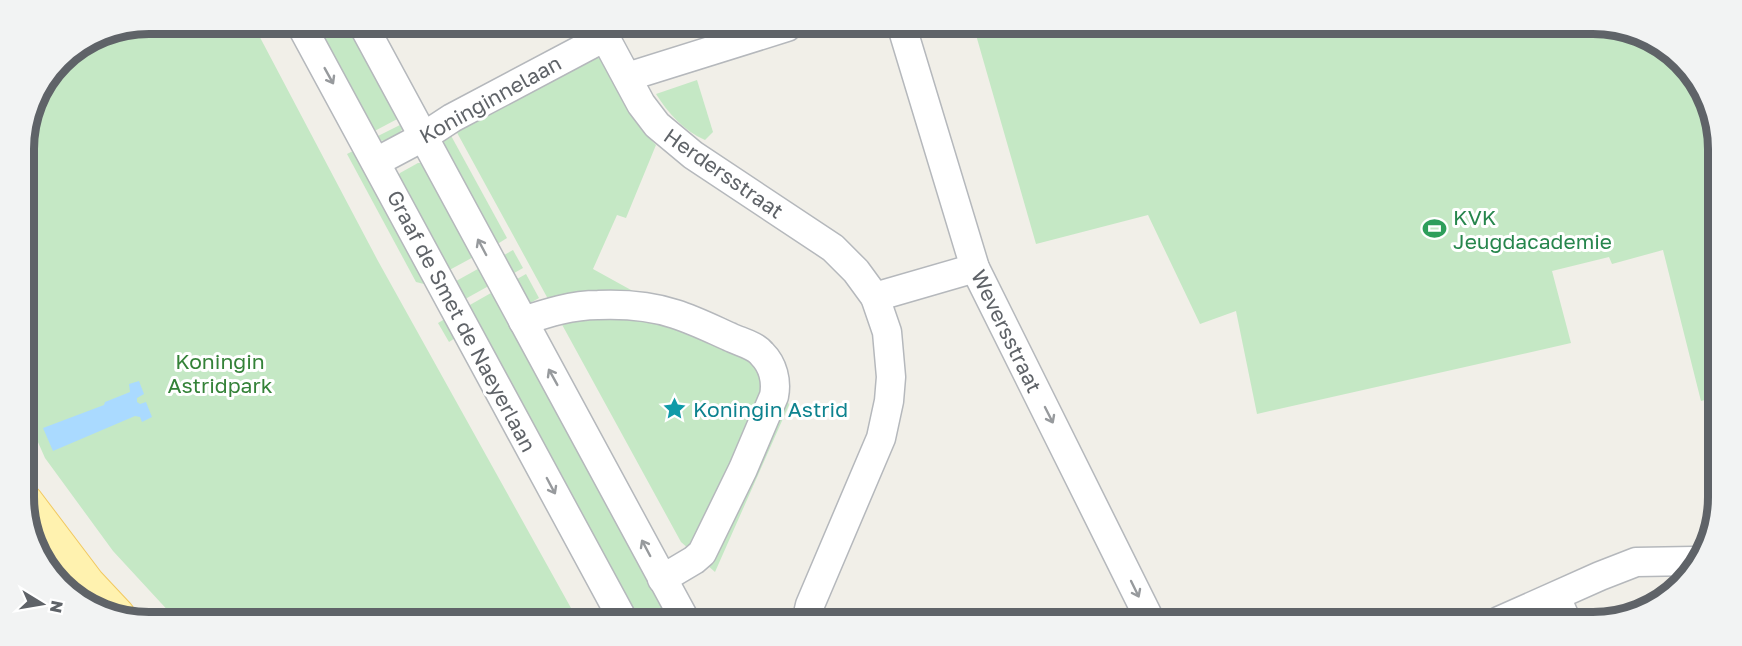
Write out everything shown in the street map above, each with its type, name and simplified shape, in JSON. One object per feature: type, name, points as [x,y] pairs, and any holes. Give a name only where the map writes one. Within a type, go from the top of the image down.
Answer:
[{"type":"main road","points":[[36,514],[88,583],[106,603]]},
{"type":"street","name":"Graaf de Smet de Naeyerlaan","points":[[306,34],[619,612]]},
{"type":"street","points":[[368,34],[680,612]]},
{"type":"street","name":"Koninginnelaan","points":[[376,162],[423,137],[597,34]]},
{"type":"street","name":"Herdersstraat","points":[[604,34],[641,104],[657,125],[693,155],[833,248],[856,271],[874,297],[887,332],[891,377],[889,401],[880,438],[808,612]]},
{"type":"street","points":[[627,77],[765,34]]},
{"type":"street","name":"Weversstraat","points":[[904,34],[975,268],[1146,611]]},
{"type":"street","points":[[874,297],[975,268]]},
{"type":"street","points":[[523,321],[553,311],[596,305],[652,309],[678,315],[749,345],[762,353],[768,362],[776,386],[774,396],[707,544],[694,560],[662,579]]},
{"type":"street","points":[[1561,609],[1600,576],[1636,562],[1687,561]]},
{"type":"green space","name":"Koningin Astridpark","points":[[150,34],[258,34],[378,261],[573,612],[169,612],[113,551],[45,458],[34,434],[35,142],[38,120],[46,99],[58,80],[74,63],[92,50],[120,38]]},
{"type":"green space","points":[[312,34],[359,34],[403,116],[367,135]]},
{"type":"green space","name":"KVK Jeugdacademie","points":[[976,34],[1607,35],[1643,46],[1668,63],[1692,92],[1704,120],[1708,150],[1708,399],[1701,401],[1663,250],[1612,264],[1609,257],[1552,271],[1571,343],[1257,414],[1236,311],[1200,324],[1148,215],[1036,244]]},
{"type":"green space","points":[[596,57],[604,60],[628,100],[624,104],[641,129],[656,145],[626,218],[617,215],[593,269],[689,322],[782,383],[789,405],[715,572],[681,542],[455,129]]},
{"type":"green space","points":[[697,80],[713,132],[705,140],[690,132],[677,121],[656,94]]},
{"type":"green space","points":[[406,122],[401,131],[392,138],[382,141],[372,139]]},
{"type":"green space","points":[[449,132],[507,238],[491,248],[441,155],[442,140]]},
{"type":"green space","points":[[359,148],[431,280],[424,284],[416,282],[347,154]]},
{"type":"green space","points":[[418,163],[423,163],[479,254],[442,274],[397,178],[400,173]]},
{"type":"green space","points":[[513,250],[523,268],[507,277],[497,259]]},
{"type":"green space","points":[[485,265],[494,283],[458,303],[449,285]]},
{"type":"green space","points":[[526,274],[539,298],[523,307],[510,283]]},
{"type":"green space","points":[[498,289],[673,612],[626,612],[461,310]]},
{"type":"green space","points":[[450,316],[460,335],[449,342],[438,323]]},
{"type":"water","points":[[139,381],[144,394],[137,398],[137,402],[140,404],[146,402],[152,417],[142,422],[140,417],[135,416],[53,451],[43,428],[104,405],[105,402],[130,392],[129,384]]},
{"type":"place","name":"KVK Jeugdacademie","points":[[1435,229]]},
{"type":"place","name":"Koningin Astrid","points":[[675,409]]}]
